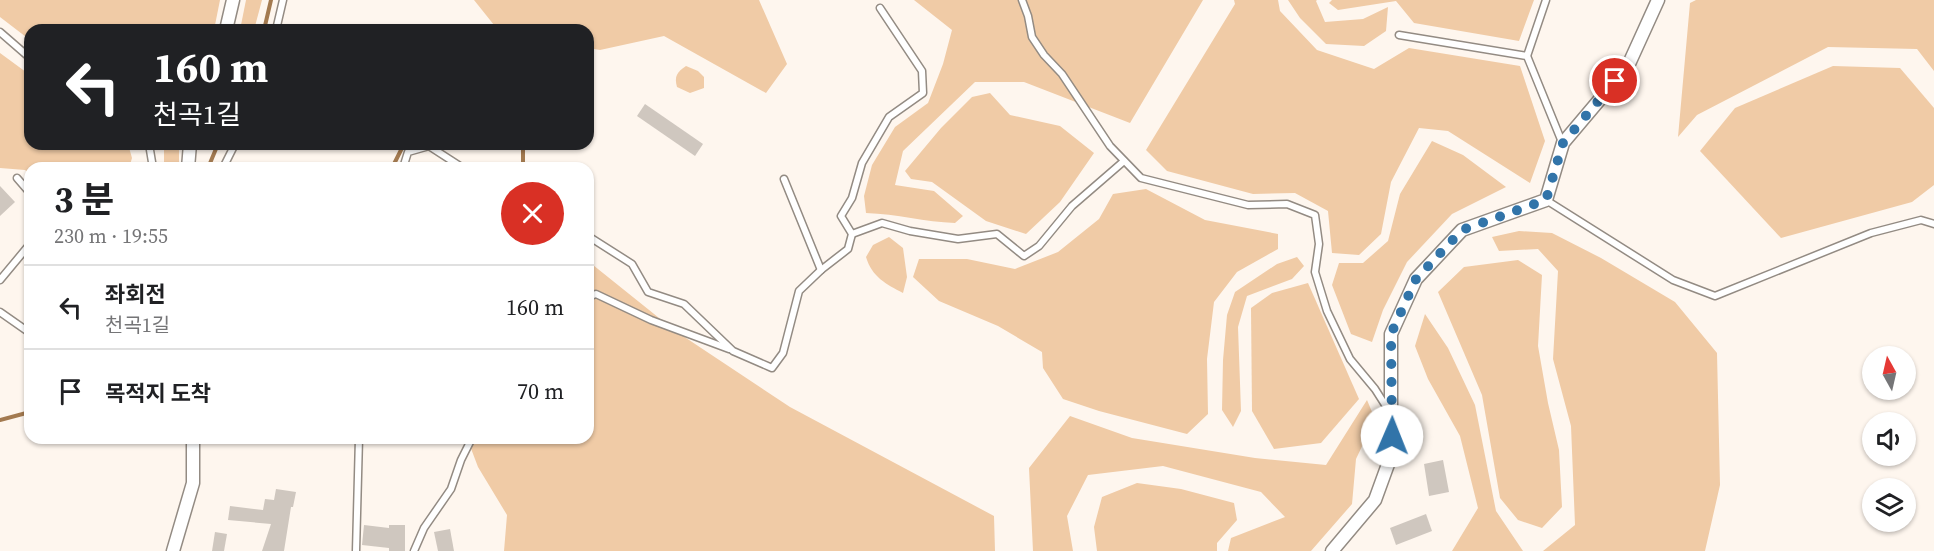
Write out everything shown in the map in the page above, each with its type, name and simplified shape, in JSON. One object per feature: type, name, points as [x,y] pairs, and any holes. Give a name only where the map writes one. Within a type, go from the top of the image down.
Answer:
[{"type":"street","points":[[227,24],[232,0]]},
{"type":"street","points":[[1332,551],[1375,500],[1391,456],[1391,334],[1416,279],[1462,230],[1546,200],[1563,143],[1628,66],[1658,0]]},
{"type":"street","points":[[173,551],[193,483],[193,444]]},
{"type":"lane","points":[[277,24],[283,0]]},
{"type":"lane","points":[[1022,0],[1032,37],[1044,55],[1062,74],[1110,146],[1141,178],[1248,205],[1287,204],[1316,215],[1319,244],[1315,272],[1327,311],[1350,359],[1375,389],[1392,417]]},
{"type":"lane","points":[[1546,0],[1527,56],[1563,143]]},
{"type":"lane","points":[[594,295],[772,368],[783,353],[799,291],[821,270],[849,249],[852,234],[841,216],[852,198],[862,163],[889,117],[923,93],[922,71],[880,8]]},
{"type":"lane","points":[[0,32],[24,53]]},
{"type":"lane","points":[[1399,35],[1527,56]]},
{"type":"lane","points":[[405,162],[408,152],[415,150]]},
{"type":"lane","points":[[435,150],[454,162]]},
{"type":"lane","points":[[852,234],[882,223],[910,231],[958,238],[997,234],[1024,256],[1039,246],[1072,206],[1124,161]]},
{"type":"lane","points":[[17,178],[24,186]]},
{"type":"lane","points":[[784,179],[821,270]]},
{"type":"lane","points":[[1546,200],[1673,280],[1715,296],[1871,233],[1922,220],[1934,224]]},
{"type":"lane","points":[[594,240],[632,264],[648,292],[684,304],[733,351]]},
{"type":"lane","points":[[0,280],[24,251]]},
{"type":"lane","points":[[0,312],[24,329]]},
{"type":"lane","points":[[356,551],[359,444]]},
{"type":"lane","points":[[414,551],[424,528],[451,489],[460,460],[469,444]]},
{"type":"shaded area","points":[[0,0],[220,0],[215,24],[24,24],[24,35],[0,17]]},
{"type":"shaded area","points":[[246,0],[262,0],[256,24],[241,24]]},
{"type":"shaded area","points":[[474,0],[759,0],[787,64],[766,93],[664,36],[600,50],[594,49],[594,24],[493,24]]},
{"type":"shaded area","points":[[914,0],[1203,0],[1130,123],[1024,82],[975,82],[903,151],[895,185],[934,191],[963,216],[955,223],[866,213],[864,196],[872,165],[895,127],[928,103],[943,64],[952,30]]},
{"type":"shaded area","points":[[1234,0],[1278,0],[1280,11],[1317,50],[1374,69],[1409,48],[1520,66],[1545,141],[1530,183],[1448,131],[1419,128],[1391,182],[1381,234],[1359,255],[1332,253],[1328,211],[1295,193],[1253,194],[1167,171],[1146,150],[1235,4]]},
{"type":"shaded area","points":[[1288,0],[1317,0],[1325,22],[1363,19],[1388,7],[1386,31],[1364,46],[1326,44],[1300,18]]},
{"type":"shaded area","points":[[1332,0],[1534,0],[1519,41],[1414,23],[1396,1],[1338,10],[1329,3]]},
{"type":"shaded area","points":[[1696,0],[1934,0],[1934,71],[1917,49],[1828,47],[1697,115],[1678,137],[1690,3]]},
{"type":"shaded area","points":[[0,53],[24,71],[24,150],[130,150],[132,158],[131,162],[24,162],[24,170],[0,168]]},
{"type":"shaded area","points":[[686,66],[698,71],[704,77],[704,88],[690,93],[677,87],[677,75]]},
{"type":"shaded area","points":[[1833,66],[1900,68],[1934,108],[1934,185],[1912,202],[1781,238],[1700,151],[1735,108]]},
{"type":"shaded area","points":[[990,93],[1010,115],[1060,126],[1094,153],[1060,202],[1026,234],[986,221],[932,182],[911,179],[905,171],[941,128],[972,97]]},
{"type":"shaded area","points":[[1432,141],[1463,155],[1506,187],[1452,214],[1407,262],[1383,310],[1372,342],[1351,334],[1332,285],[1339,263],[1363,263],[1388,241],[1400,194]]},
{"type":"shaded area","points":[[164,150],[179,150],[179,162],[164,162]]},
{"type":"shaded area","points":[[1146,189],[1205,220],[1278,234],[1278,249],[1237,272],[1214,302],[1207,359],[1208,414],[1187,434],[1063,399],[1043,368],[1042,352],[998,326],[939,301],[913,277],[919,259],[967,259],[1015,269],[1058,252],[1099,219],[1113,194]]},
{"type":"shaded area","points":[[1519,231],[1552,233],[1601,258],[1675,302],[1717,353],[1720,485],[1705,551],[1543,551],[1575,525],[1571,426],[1553,359],[1558,271],[1538,249],[1499,251],[1492,237]]},
{"type":"shaded area","points":[[889,237],[903,248],[907,277],[903,293],[876,275],[866,257],[873,245]]},
{"type":"shaded area","points":[[1297,257],[1304,266],[1292,279],[1247,296],[1238,327],[1241,411],[1233,427],[1222,410],[1227,315],[1235,292],[1277,264]]},
{"type":"shaded area","points":[[1518,260],[1542,275],[1538,346],[1559,450],[1562,507],[1542,528],[1518,520],[1500,498],[1482,395],[1438,292],[1464,267]]},
{"type":"shaded area","points":[[594,266],[674,330],[790,407],[994,516],[995,551],[504,551],[507,515],[478,467],[469,444],[594,444]]},
{"type":"shaded area","points":[[1308,283],[1359,399],[1321,443],[1274,449],[1252,411],[1251,308],[1272,293]]},
{"type":"shaded area","points":[[1425,314],[1448,348],[1475,405],[1496,511],[1523,551],[1452,551],[1478,508],[1460,436],[1428,379],[1415,346]]},
{"type":"shaded area","points":[[1367,400],[1375,419],[1356,459],[1352,504],[1311,551],[1228,551],[1231,538],[1285,517],[1261,492],[1163,466],[1088,475],[1067,516],[1073,551],[1033,551],[1029,468],[1070,416],[1132,438],[1255,458],[1326,465]]},
{"type":"shaded area","points":[[1137,483],[1181,489],[1234,503],[1237,520],[1217,543],[1217,551],[1097,551],[1094,527],[1102,497]]},
{"type":"building","points":[[645,104],[703,144],[695,156],[637,116]]},
{"type":"building","points":[[0,186],[15,202],[0,216]]},
{"type":"building","points":[[1443,460],[1449,492],[1429,496],[1424,464]]},
{"type":"building","points":[[276,489],[296,492],[293,507],[291,507],[284,551],[262,551],[271,524],[228,520],[230,506],[263,510],[265,499],[274,500]]},
{"type":"building","points":[[1426,514],[1432,531],[1396,545],[1390,528]]},
{"type":"building","points":[[364,525],[389,528],[389,525],[405,525],[405,551],[389,551],[389,548],[362,545]]},
{"type":"building","points":[[450,529],[454,551],[438,551],[434,532]]},
{"type":"building","points":[[215,532],[227,534],[224,551],[212,551]]},
{"type":"waterway","points":[[265,24],[271,0]]},
{"type":"waterway","points":[[210,162],[216,150]]},
{"type":"waterway","points":[[395,162],[401,150]]},
{"type":"waterway","points":[[523,150],[523,162]]},
{"type":"waterway","points":[[0,420],[24,414]]},
{"type":"route","points":[[1392,436],[1391,334],[1416,279],[1462,230],[1546,200],[1563,143],[1615,81]]}]
